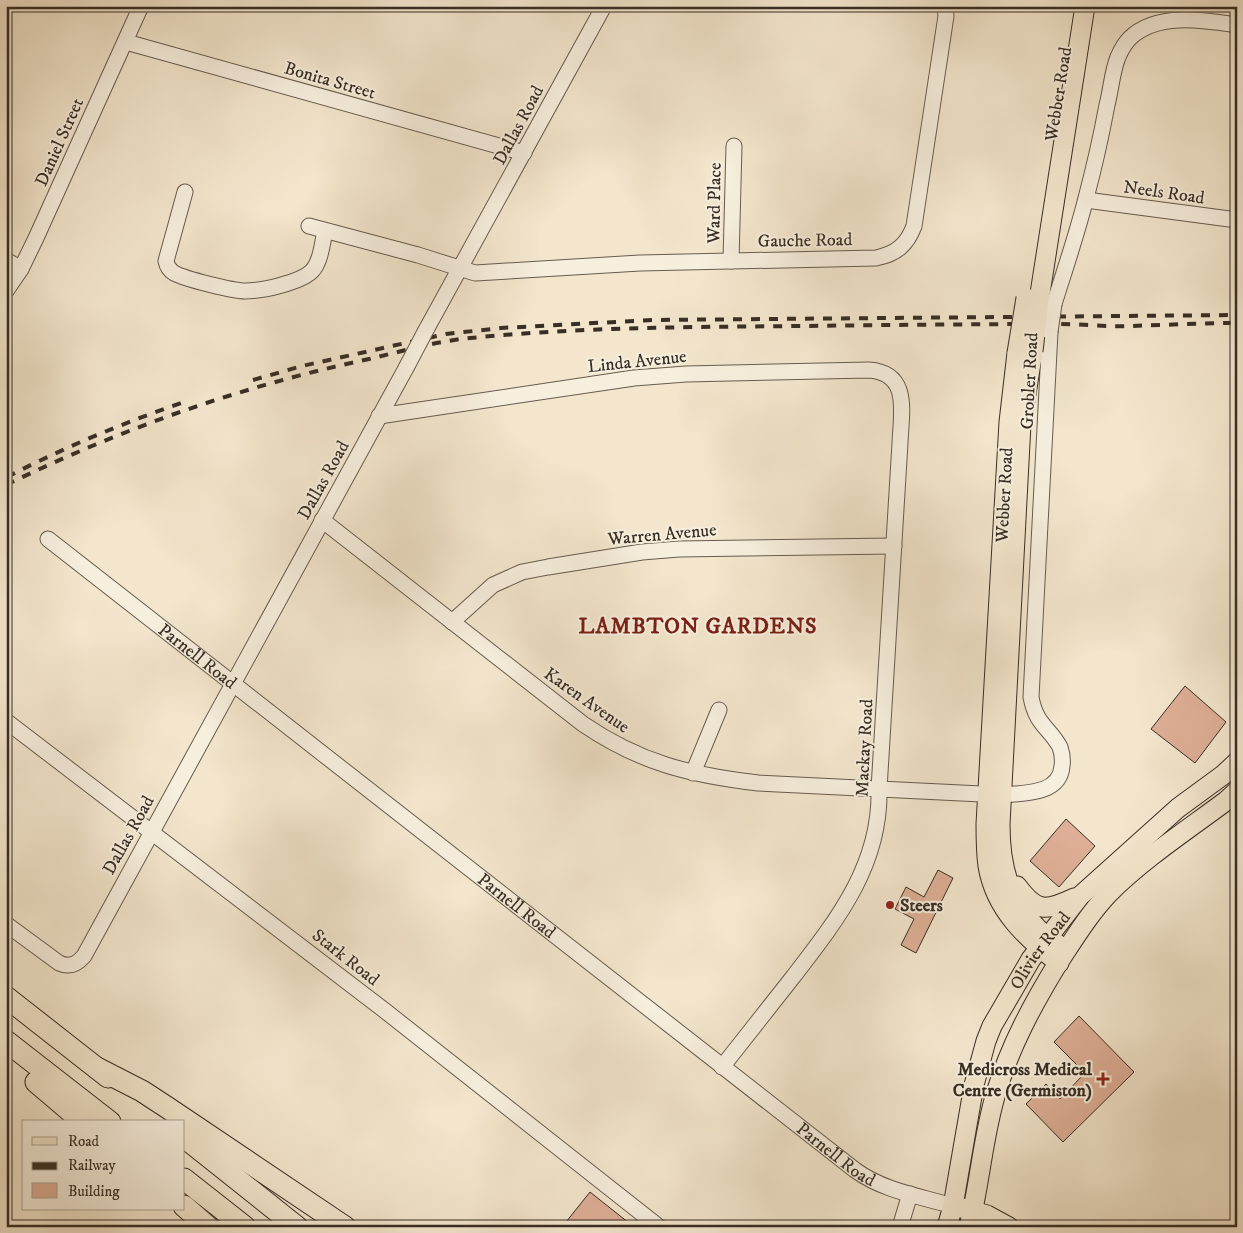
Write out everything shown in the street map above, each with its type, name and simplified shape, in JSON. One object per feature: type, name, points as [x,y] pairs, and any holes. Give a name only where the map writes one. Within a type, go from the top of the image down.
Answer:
[{"type":"highway","points":[[6,997],[162,1120]]},
{"type":"highway","points":[[6,1041],[107,1120]]},
{"type":"highway","points":[[6,1057],[81,1120]]},
{"type":"highway","points":[[97,1068],[142,1091],[346,1227]]},
{"type":"highway","points":[[185,1138],[297,1227]]},
{"type":"highway","points":[[185,1181],[244,1227]]},
{"type":"highway","points":[[185,1207],[208,1227]]},
{"type":"main road","name":"Webber Road","points":[[1039,301],[1072,6]]},
{"type":"main road","name":"Webber Road","points":[[1062,957],[1043,942],[1028,939],[1012,919],[1000,902],[992,884],[987,851],[995,794],[1025,352],[1039,301],[1085,6]]},
{"type":"main road","name":"Olivier Road","points":[[947,1227],[953,1206],[974,1085],[986,1041],[992,1026],[1043,942],[1080,896],[1178,808],[1223,775],[1237,762]]},
{"type":"main road","name":"Olivier Road","points":[[971,1219],[990,1113],[1004,1068],[1038,995],[1086,920],[1108,894],[1131,873],[1237,791]]},
{"type":"main road","name":"Webber Road","points":[[995,794],[1000,824],[1000,849],[1006,878],[1012,893],[1038,929],[1043,942]]},
{"type":"main road","points":[[1000,849],[1015,884],[1031,902],[1047,909],[1080,896]]},
{"type":"main road","name":"Parnell Road","points":[[953,1206],[971,1219],[987,1215],[1010,1227]]},
{"type":"street","name":"Daniel Street","points":[[6,291],[21,269],[141,6]]},
{"type":"street","name":"Dallas Road","points":[[6,924],[65,966],[70,966],[79,961],[89,948],[604,6]]},
{"type":"street","name":"Gauche Road","points":[[309,226],[418,255],[475,273],[640,262],[876,258],[886,256],[906,243],[914,226],[946,6]]},
{"type":"street","name":"Grobler Road","points":[[995,794],[1029,793],[1047,788],[1056,782],[1062,770],[1063,762],[1060,748],[1035,714],[1032,697],[1050,332],[1039,301],[1086,200],[1098,154],[1115,66],[1121,51],[1131,38],[1152,25],[1170,21],[1237,25]]},
{"type":"street","name":"Bonita Street","points":[[126,42],[524,153]]},
{"type":"street","name":"Ward Place","points":[[731,261],[734,146]]},
{"type":"street","points":[[185,192],[166,261],[169,270],[180,275],[238,291],[256,290],[284,284],[306,276],[312,271],[320,256],[325,231]]},
{"type":"street","name":"Neels Road","points":[[1086,200],[1237,220]]},
{"type":"street","points":[[6,260],[21,269]]},
{"type":"street","name":"Linda Avenue","points":[[379,416],[595,383],[686,374],[869,370],[888,375],[897,384]]},
{"type":"street","name":"Mackay Road","points":[[722,1067],[816,948],[848,901],[859,880],[877,828],[880,808],[879,789],[901,402],[897,384]]},
{"type":"street","name":"Karen Avenue","points":[[322,520],[564,710],[598,735],[636,755],[662,765],[720,779],[758,783],[995,794]]},
{"type":"street","name":"Parnell Road","points":[[48,539],[722,1067],[866,1177],[887,1188],[953,1206]]},
{"type":"street","name":"Warren Avenue","points":[[452,622],[493,585],[522,572],[548,566],[679,548],[894,546]]},
{"type":"street","points":[[693,773],[719,710]]},
{"type":"street","name":"Stark Road","points":[[6,721],[152,831],[659,1227]]},
{"type":"street","points":[[900,1227],[910,1194]]},
{"type":"building","points":[[1185,686],[1226,722],[1195,763],[1151,729]]},
{"type":"building","points":[[1066,819],[1095,846],[1059,887],[1030,861]]},
{"type":"building","points":[[938,870],[953,878],[916,953],[901,945],[914,919],[895,909],[906,887],[924,897]]},
{"type":"building","name":"Medicross Medical Centre (Germiston)","points":[[1079,1016],[1134,1072],[1063,1142],[1026,1104],[1046,1084],[1060,1099],[1085,1073],[1054,1042]]},
{"type":"building","points":[[590,1192],[634,1227],[562,1227]]},
{"type":"railway","points":[[253,380],[302,366],[446,334],[501,328],[652,320],[1237,315]]},
{"type":"railway","points":[[6,485],[50,464],[139,427],[229,396],[322,370],[426,345],[461,339],[546,332],[674,327],[1028,324],[1121,326],[1237,323]]},
{"type":"railway","points":[[7,477],[94,436],[184,402]]},
{"type":"place","name":"Steers","points":[[890,905]]},
{"type":"place","name":"Medicross Medical Centre (Germiston)","points":[[1103,1079]]},
{"type":"district","name":"LAMBTON GARDENS","points":[[698,625]]}]
